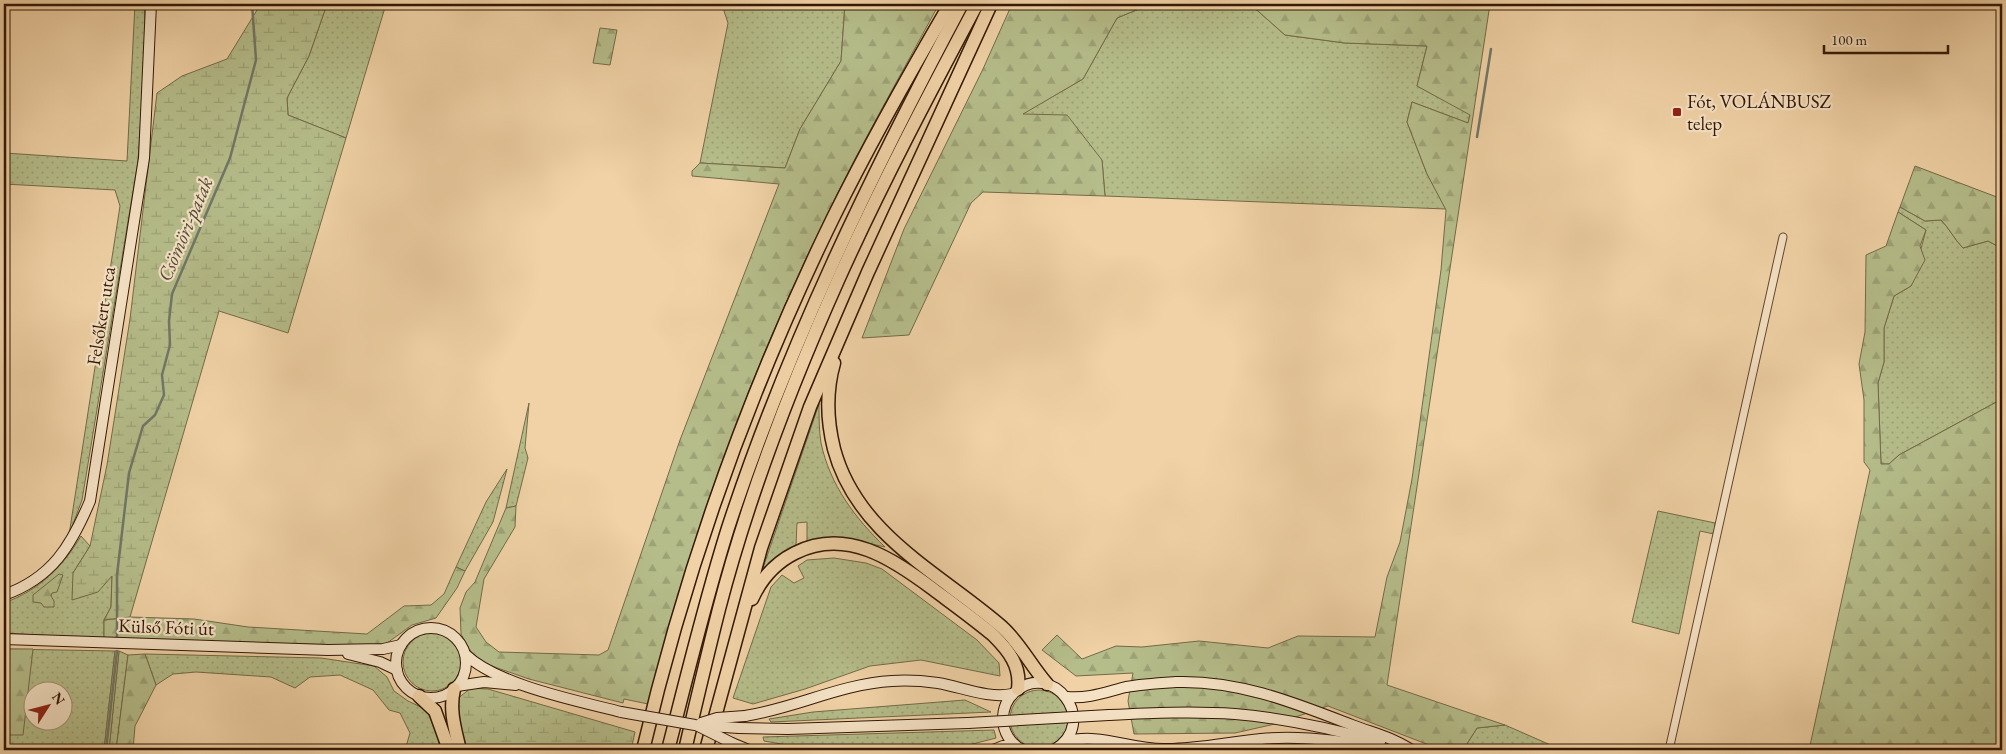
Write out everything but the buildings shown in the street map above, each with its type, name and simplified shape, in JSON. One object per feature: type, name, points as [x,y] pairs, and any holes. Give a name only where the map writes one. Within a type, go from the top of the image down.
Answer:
[{"type":"highway","points":[[643,750],[674,629],[692,571],[730,457],[770,358],[833,217],[888,113],[950,4]]},
{"type":"highway","points":[[668,750],[728,528],[789,363],[844,236],[962,4]]},
{"type":"highway","points":[[685,750],[719,607],[761,476],[804,362],[857,240],[977,4]]},
{"type":"highway","points":[[706,750],[741,619],[779,492],[810,407],[841,332],[992,4]]},
{"type":"highway","points":[[841,332],[831,374],[828,397],[829,420],[838,463],[854,496],[882,532],[909,556],[1003,628],[1047,684]]},
{"type":"highway","points":[[741,619],[764,577],[785,558],[810,547],[839,543],[855,545],[873,550],[900,564],[993,635],[1006,648],[1017,667],[1020,677],[1015,691]]},
{"type":"highway","points":[[456,687],[450,702],[460,750]]},
{"type":"highway","points":[[419,696],[435,711],[449,750]]},
{"type":"main road","name":"Felsőkert utca","points":[[4,595],[36,579],[61,556],[76,534],[90,501],[144,158],[151,4]]},
{"type":"main road","points":[[528,686],[484,682],[456,687],[440,697],[419,696],[409,690],[401,681],[397,670],[396,657],[401,645],[417,631],[438,628],[456,639],[465,654],[474,663],[528,686],[621,712],[695,725],[739,728],[807,728],[1187,712],[1236,714],[1299,723],[1410,750]]},
{"type":"main road","name":"Külső Fóti út","points":[[4,640],[328,650],[383,650],[401,645]]},
{"type":"main road","name":"Külső Fóti út","points":[[328,650],[380,662],[397,670]]},
{"type":"main road","points":[[456,687],[463,676],[466,665],[465,654]]},
{"type":"main road","points":[[695,725],[718,718],[744,716],[780,709],[841,688],[894,681],[938,683],[992,696],[1015,691],[1032,683],[1047,684],[1058,689],[1067,697],[1074,716],[1072,730],[1065,742],[1054,750]]},
{"type":"main road","points":[[1067,697],[1087,697],[1128,687],[1176,682],[1221,684],[1300,704],[1354,726],[1392,738],[1410,750]]},
{"type":"main road","points":[[1015,691],[1007,702],[1003,720],[1004,730],[1019,749]]},
{"type":"main road","points":[[695,725],[748,750]]},
{"type":"main road","points":[[1065,742],[1086,738],[1162,750],[1209,748],[1261,739],[1307,738],[1348,742],[1386,750]]},
{"type":"main road","points":[[993,750],[1003,746],[1019,749]]},
{"type":"street","points":[[1669,750],[1783,237]]},
{"type":"green space","points":[[135,4],[144,4],[146,37],[138,161],[82,500],[69,535],[120,206],[115,190],[4,184],[4,153],[127,161]]},
{"type":"green space","points":[[256,4],[327,4],[309,56],[287,98],[288,115],[346,138],[288,333],[219,311],[130,617],[104,620],[111,607],[112,576],[98,592],[72,600],[73,573],[90,546],[107,465],[130,319],[157,93],[182,76],[227,59],[257,10]]},
{"type":"green space","points":[[327,4],[386,4],[346,138],[288,115],[287,98],[309,56]]},
{"type":"green space","points":[[724,4],[845,4],[841,61],[800,129],[785,168],[700,163],[728,23]]},
{"type":"green space","points":[[845,4],[939,4],[841,186],[773,332],[725,454],[683,578],[648,704],[624,699],[623,703],[529,679],[489,665],[476,658],[461,634],[460,608],[466,592],[475,582],[506,508],[516,506],[515,527],[484,579],[476,627],[486,642],[499,652],[599,655],[608,650],[680,440],[779,184],[692,176],[692,171],[700,163],[785,168],[800,129],[841,61]]},
{"type":"green space","points":[[1012,4],[1151,4],[1117,18],[1083,79],[1023,114],[1067,115],[1102,160],[1105,196],[983,192],[971,203],[909,335],[862,338],[904,229],[983,69]]},
{"type":"green space","points":[[1151,4],[1250,4],[1285,35],[1345,43],[1427,46],[1417,86],[1470,114],[1468,123],[1412,102],[1407,122],[1427,174],[1446,209],[1105,196],[1102,160],[1022,114],[1083,79],[1117,18]]},
{"type":"green space","points":[[1250,4],[1490,4],[1387,685],[1505,725],[1477,728],[1463,750],[1442,750],[1328,706],[1275,724],[1235,733],[1134,734],[1128,701],[1133,673],[1076,676],[1042,650],[1057,635],[1082,659],[1116,646],[1142,647],[1199,641],[1268,648],[1298,636],[1375,637],[1387,577],[1400,542],[1412,479],[1441,270],[1446,210],[1427,174],[1407,122],[1412,102],[1468,123],[1470,115],[1417,86],[1427,46],[1345,43],[1285,35]]},
{"type":"green space","points":[[600,28],[617,30],[610,65],[593,63]]},
{"type":"green space","points":[[1915,166],[2002,199],[2001,248],[1988,241],[1963,248],[1941,220],[1925,221],[1900,207]]},
{"type":"green space","points":[[1900,207],[1925,221],[1941,220],[1963,248],[1988,241],[2001,248],[2002,246],[2002,399],[1899,455],[1889,464],[1881,464],[1878,383],[1884,362],[1884,328],[1894,296],[1911,286],[1926,230],[1898,212]]},
{"type":"green space","points":[[1898,212],[1926,230],[1920,246],[1925,260],[1911,286],[1894,296],[1884,328],[1884,362],[1878,383],[1881,464],[1889,464],[1899,455],[2002,399],[2002,750],[1809,750],[1870,470],[1864,462],[1864,400],[1859,364],[1865,332],[1866,255],[1886,246]]},
{"type":"green space","points":[[529,403],[525,448],[528,458],[516,506],[506,508]]},
{"type":"green space","points":[[819,404],[821,443],[837,487],[854,512],[885,547],[850,539],[807,542],[807,522],[797,523],[796,546],[763,568]]},
{"type":"green space","points":[[507,469],[493,522],[465,571],[456,567],[486,502]]},
{"type":"green space","points":[[1658,511],[1715,523],[1714,534],[1700,531],[1679,634],[1632,622]]},
{"type":"green space","points":[[81,536],[90,546],[73,573],[112,575],[111,607],[104,620],[104,639],[4,633],[4,603],[28,592],[49,577],[74,548]]},
{"type":"green space","points":[[834,558],[866,563],[882,569],[977,640],[999,663],[1000,676],[921,660],[870,666],[805,689],[753,704],[733,698],[771,587],[782,575],[794,583],[804,578],[798,566],[807,560]]},
{"type":"green space","points":[[456,567],[465,571],[457,588],[436,618],[412,625],[383,646],[104,639],[104,620],[130,617],[194,619],[248,627],[367,634],[404,606],[431,605],[444,594]]},
{"type":"green space","points":[[59,574],[63,575],[57,592],[52,593],[51,596],[54,601],[54,607],[44,607],[41,603],[33,602],[33,595]]},
{"type":"green space","points":[[426,633],[438,633],[453,641],[461,656],[461,668],[453,683],[438,691],[426,691],[411,683],[403,668],[403,656],[411,641]]},
{"type":"green space","points":[[4,649],[115,651],[104,750],[4,750]]},
{"type":"green space","points":[[4,649],[33,649],[29,682],[22,682],[23,735],[4,735]]},
{"type":"green space","points":[[115,651],[119,651],[109,750],[104,750]]},
{"type":"green space","points":[[119,651],[128,655],[116,750],[109,750]]},
{"type":"green space","points":[[145,654],[321,658],[374,666],[387,677],[394,691],[408,701],[425,709],[434,723],[441,750],[405,750],[410,733],[400,713],[389,710],[373,690],[340,675],[310,677],[295,688],[271,677],[196,672],[173,674],[156,685]]},
{"type":"green space","points":[[145,654],[156,685],[135,726],[133,750],[116,750],[128,655]]},
{"type":"green space","points":[[471,688],[488,689],[635,732],[631,750],[464,750],[460,734],[457,699]]},
{"type":"green space","points":[[1033,690],[1045,690],[1060,698],[1068,713],[1068,725],[1060,740],[1045,748],[1033,748],[1018,740],[1010,725],[1010,713],[1018,698]]},
{"type":"green space","points":[[965,700],[991,712],[771,722],[769,719],[813,712]]},
{"type":"green space","points":[[1505,725],[1562,750],[1463,750],[1477,728]]},
{"type":"green space","points":[[994,730],[996,738],[949,750],[816,750],[764,741],[763,737]]},
{"type":"waterway","name":"Csömöri-patak","points":[[117,639],[117,575],[129,473],[143,426],[155,415],[164,395],[162,375],[170,345],[169,321],[172,294],[230,158],[256,60],[252,4]]},
{"type":"waterway","points":[[1477,137],[1491,49]]},
{"type":"waterway","name":"Csömöri-patak","points":[[106,750],[117,651]]},
{"type":"place","name":"Fót, VOLÁNBUSZ telep","points":[[1677,112]]}]
